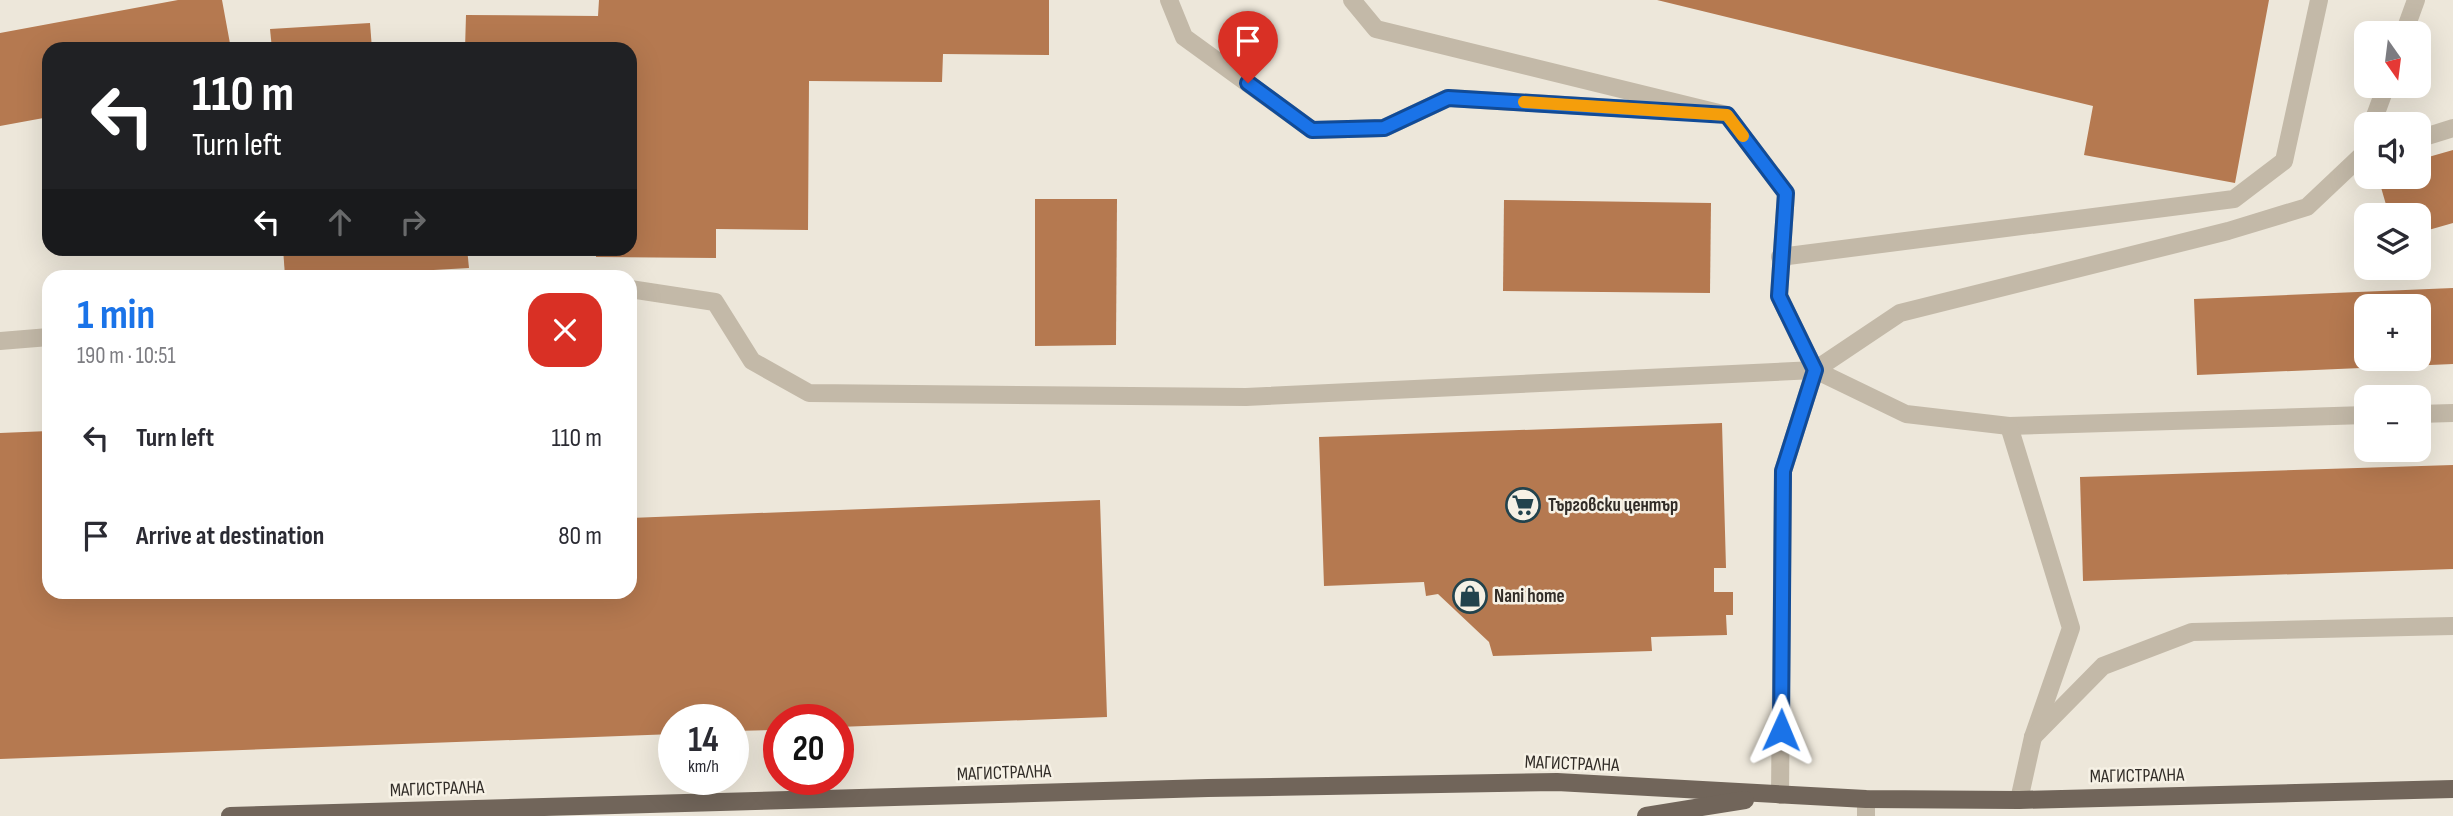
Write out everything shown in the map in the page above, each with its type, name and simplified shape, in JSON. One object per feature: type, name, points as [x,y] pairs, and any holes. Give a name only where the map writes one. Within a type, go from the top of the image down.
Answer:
[{"type":"main road","name":"МАГИСТРАЛНА","points":[[230,816],[1195,789],[1529,783],[1780,795],[1866,808],[2020,800],[2453,789]]},
{"type":"main road","name":"МАГИСТРАЛНА","points":[[1646,816],[1780,795]]},
{"type":"lane","points":[[1168,0],[1184,37],[1312,130],[1384,128],[1448,98],[1727,115]]},
{"type":"lane","points":[[1353,0],[1376,29],[1727,115],[1786,193],[1779,296],[1815,370]]},
{"type":"lane","points":[[1780,257],[2234,199],[2284,161],[2319,0]]},
{"type":"lane","points":[[2408,21],[2416,0]]},
{"type":"lane","points":[[2431,135],[2453,128]]},
{"type":"lane","points":[[1780,795],[1783,471],[1815,370],[1900,313],[2228,231],[2307,207],[2354,161]]},
{"type":"lane","points":[[637,290],[715,302],[752,360],[809,393],[1246,397],[1815,370],[1906,414],[2008,426],[2354,415]]},
{"type":"lane","points":[[0,341],[42,338]]},
{"type":"lane","points":[[2431,414],[2453,413]]},
{"type":"lane","points":[[2008,426],[2071,628],[2033,737],[2020,800]]},
{"type":"lane","points":[[2033,737],[2103,666],[2192,632],[2453,626]]},
{"type":"building","points":[[178,0],[222,0],[230,42],[42,42],[42,118],[0,126],[0,33]]},
{"type":"building","points":[[599,0],[1049,0],[1049,55],[943,54],[942,82],[809,81],[808,230],[716,229],[716,258],[596,257],[637,256],[637,42],[465,42],[466,15],[598,16]]},
{"type":"building","points":[[1657,0],[2269,0],[2235,183],[2084,155],[2093,106]]},
{"type":"building","points":[[370,23],[371,42],[271,42],[270,29]]},
{"type":"building","points":[[2453,150],[2453,223],[2431,229],[2431,203],[2386,203],[2381,189],[2431,189],[2431,156]]},
{"type":"building","points":[[1035,199],[1117,199],[1116,345],[1035,346]]},
{"type":"building","points":[[1504,200],[1711,203],[1710,293],[1503,291]]},
{"type":"building","points":[[284,256],[468,256],[469,268],[434,270],[285,270]]},
{"type":"building","points":[[2453,288],[2453,364],[2431,365],[2431,294],[2354,294],[2354,368],[2197,375],[2194,299]]},
{"type":"building","points":[[1722,423],[1726,568],[1714,568],[1714,592],[1733,592],[1733,615],[1726,615],[1727,635],[1651,637],[1652,651],[1493,656],[1489,642],[1438,594],[1426,596],[1424,582],[1324,586],[1319,437]]},
{"type":"building","points":[[42,431],[42,599],[637,599],[637,518],[1100,500],[1107,717],[854,726],[854,704],[763,704],[763,730],[749,731],[749,704],[658,704],[658,735],[0,759],[0,433]]},
{"type":"building","points":[[2453,465],[2453,569],[2083,581],[2080,477]]},
{"type":"slow traffic","points":[[1524,102],[1727,115],[1743,136]]},
{"type":"place","name":"Търговски център","points":[[1523,505]]},
{"type":"place","name":"Nani home","points":[[1470,596]]},
{"type":"route","points":[[1248,83],[1312,130],[1384,128],[1448,98],[1727,115],[1786,193],[1779,296],[1815,370],[1783,471],[1781,730]]}]
